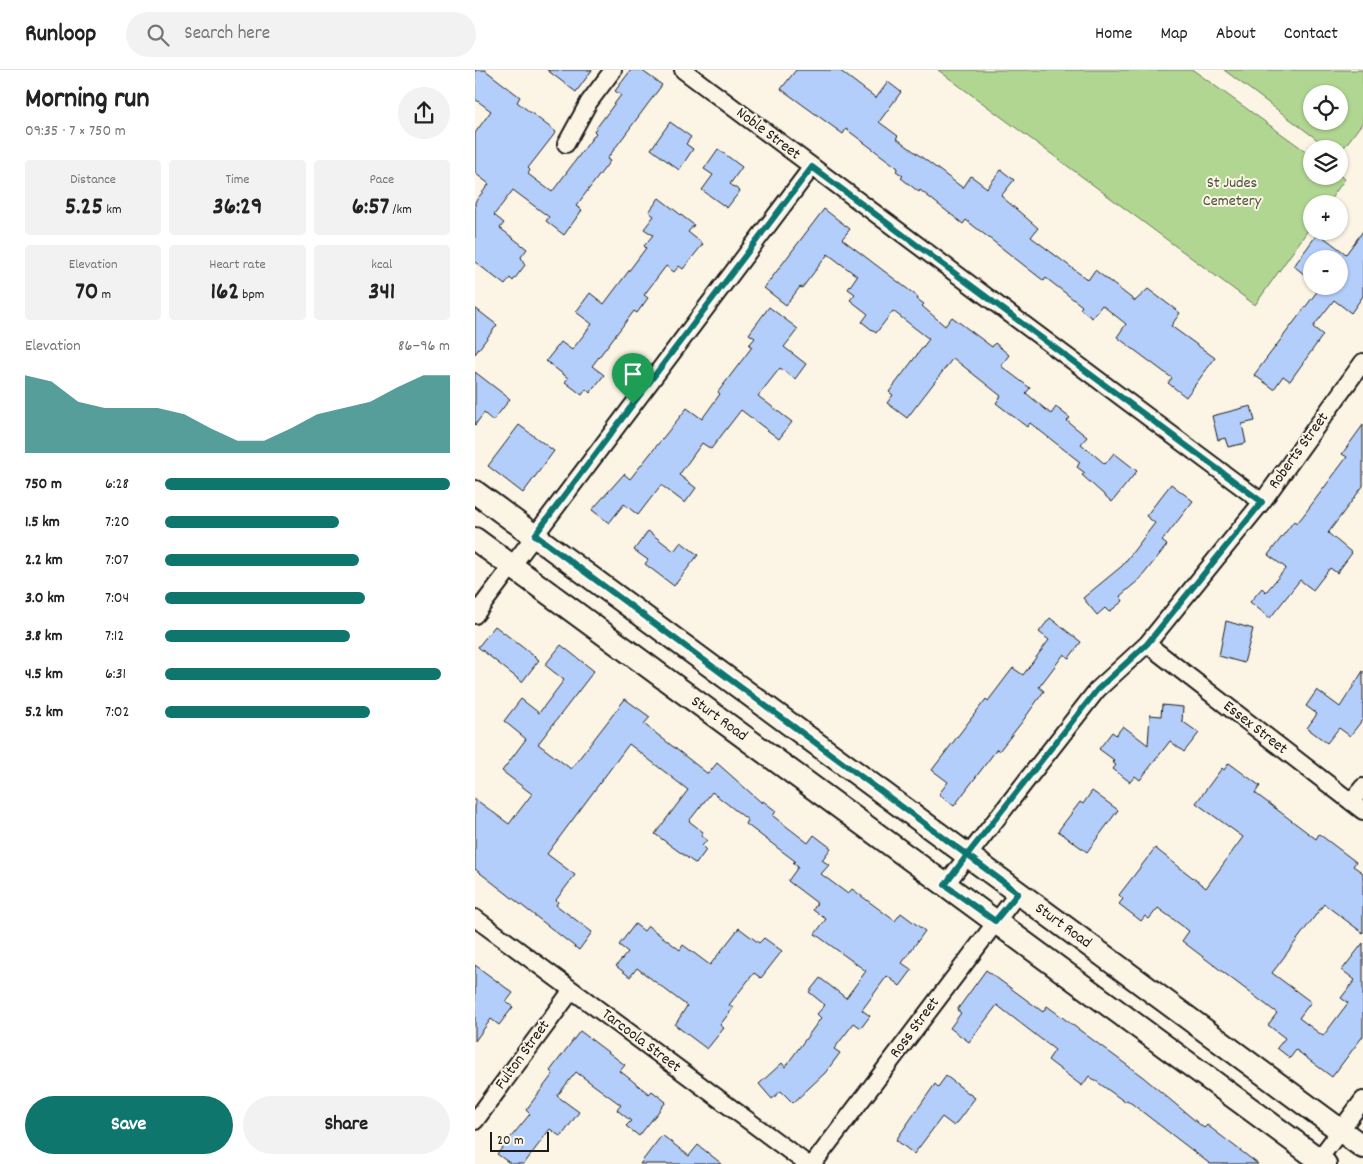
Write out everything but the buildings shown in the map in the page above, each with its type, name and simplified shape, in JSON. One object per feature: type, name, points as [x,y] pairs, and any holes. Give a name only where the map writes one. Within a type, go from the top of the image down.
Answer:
[{"type":"main road","name":"Sturt Road","points":[[475,492],[1363,1147]]},
{"type":"main road","name":"Sturt Road","points":[[475,540],[1322,1162]]},
{"type":"street","points":[[567,144],[589,102],[613,70]]},
{"type":"street","name":"Noble Street","points":[[683,70],[1262,502]]},
{"type":"street","points":[[475,615],[812,167]]},
{"type":"street","name":"Roberts Street","points":[[945,885],[1097,690],[1147,644],[1262,502],[1363,362]]},
{"type":"street","name":"Essex Street","points":[[1147,644],[1357,807]]},
{"type":"street","points":[[1357,807],[1363,787]]},
{"type":"street","name":"Ross Street","points":[[813,1164],[1018,893]]},
{"type":"street","name":"Tarcoola Street","points":[[475,918],[807,1164]]},
{"type":"street","name":"Fulton Street","points":[[475,1121],[572,990]]},
{"type":"street","points":[[1322,1162],[1341,1130],[1363,1100]]},
{"type":"green space","name":"St Judes Cemetery","points":[[938,70],[1193,70],[1303,149],[1303,185],[1341,185],[1333,195],[1303,195],[1303,237],[1255,305]]},
{"type":"green space","points":[[1224,70],[1363,70],[1363,122],[1348,142],[1348,140],[1318,140],[1305,130],[1348,130],[1348,85],[1303,85],[1303,129]]},
{"type":"route","points":[[633,404],[535,535],[967,855],[945,885],[995,921],[1018,893],[967,855],[1097,690],[1147,644],[1262,502],[812,167],[633,404]]}]
